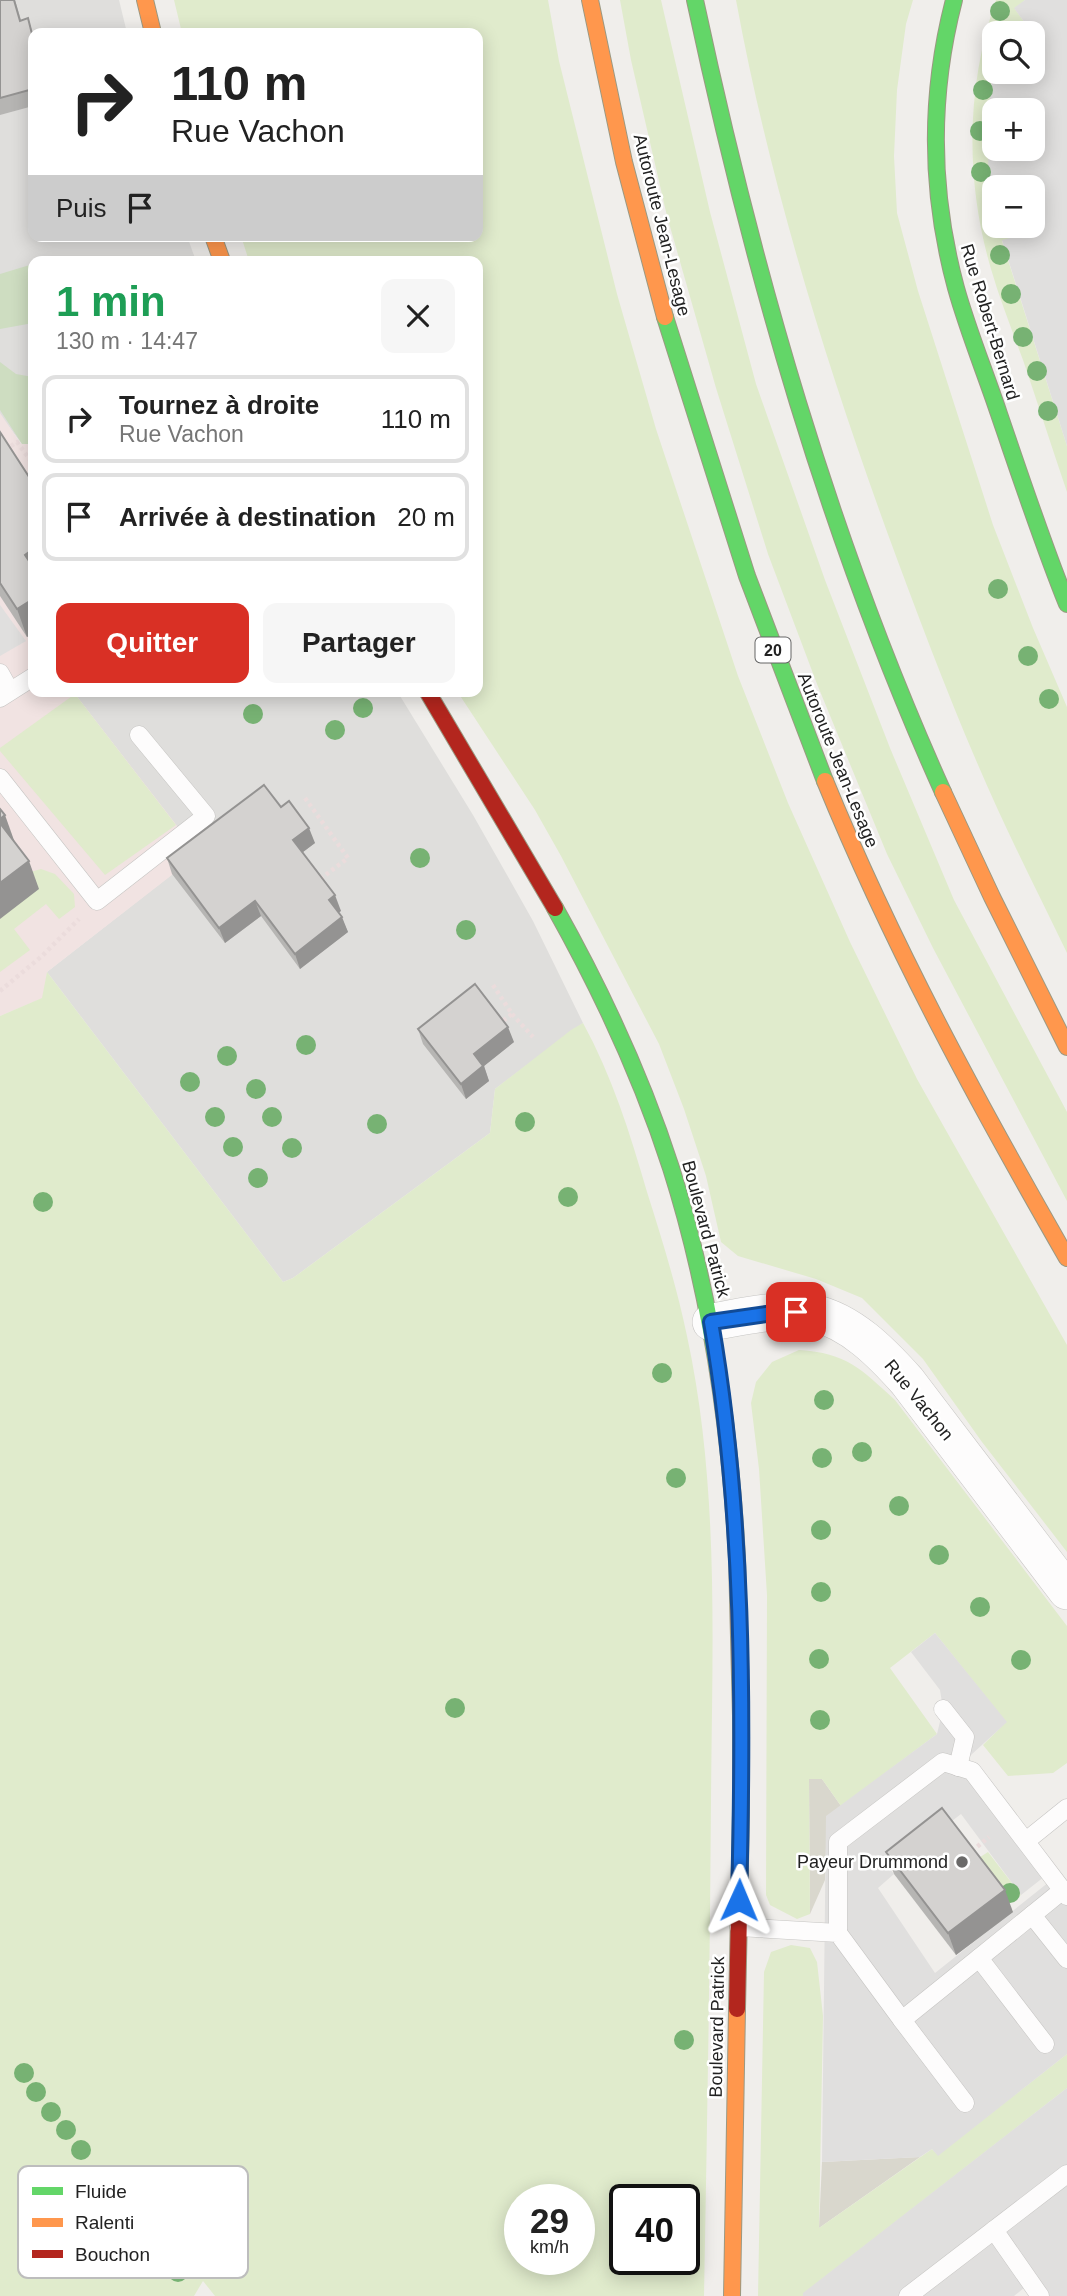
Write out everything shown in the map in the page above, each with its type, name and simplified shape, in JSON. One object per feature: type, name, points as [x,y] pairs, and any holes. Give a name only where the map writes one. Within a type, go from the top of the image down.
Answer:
[{"type":"main road","points":[[145,0],[152,28]]},
{"type":"main road","name":"Autoroute Jean-Lesage","points":[[590,0],[613,109],[658,292],[720,496],[770,641],[839,816],[888,924],[985,1112],[1067,1258]]},
{"type":"main road","points":[[695,0],[718,111],[759,270],[800,407],[848,552],[926,753],[992,897],[1067,1047]]},
{"type":"main road","name":"Rue Robert-Bernard","points":[[954,0],[939,69],[934,129],[937,189],[946,246],[963,312],[1065,593]]},
{"type":"main road","name":"Boulevard Patrick","points":[[431,697],[555,906],[618,1031],[671,1168],[698,1261],[711,1322],[726,1423],[738,1577],[741,1791],[732,2296]]},
{"type":"street","name":"Rue Vachon","points":[[711,1322],[780,1312],[812,1313],[837,1322],[856,1333],[891,1363],[907,1381],[1067,1591]]},
{"type":"lane","points":[[0,673],[5,695],[28,680]]},
{"type":"lane","points":[[0,778],[97,901],[210,821],[139,735]]},
{"type":"lane","points":[[943,1709],[965,1737],[958,1767]]},
{"type":"lane","points":[[902,2020],[1032,1914],[1065,1893],[972,1771],[943,1762],[838,1842],[838,1933],[902,2020],[965,2103]]},
{"type":"lane","points":[[1026,1841],[1067,1808]]},
{"type":"lane","points":[[1032,1914],[1067,1959]]},
{"type":"lane","points":[[738,1927],[838,1933]]},
{"type":"lane","points":[[979,1958],[1045,2044]]},
{"type":"lane","points":[[908,2296],[1067,2174]]},
{"type":"lane","points":[[994,2230],[1040,2296]]},
{"type":"path","points":[[4,451],[17,442],[28,457]]},
{"type":"path","points":[[305,798],[348,858],[319,881]]},
{"type":"path","points":[[0,991],[42,956],[97,901]]},
{"type":"path","points":[[493,985],[512,1014],[533,1037]]},
{"type":"path","points":[[500,1023],[512,1014]]},
{"type":"path","points":[[968,1854],[982,1843]]},
{"type":"shaded area","points":[[0,0],[119,0],[126,28],[28,28],[28,242],[189,242],[194,256],[28,256],[28,444],[22,444],[0,415]]},
{"type":"shaded area","points":[[1025,0],[1067,0],[1067,446],[1002,240],[1045,238],[1045,175],[989,175],[988,169],[988,161],[1045,161],[1045,98],[990,98],[992,84],[1045,84],[1045,21],[1023,21],[1014,8]]},
{"type":"shaded area","points":[[0,413],[21,444],[28,444],[28,697],[77,697],[199,854],[47,972],[43,998],[0,1016]]},
{"type":"shaded area","points":[[0,605],[26,641],[0,656]]},
{"type":"shaded area","points":[[77,697],[401,697],[473,815],[533,921],[583,1023],[495,1089],[490,1133],[293,1278],[283,1282],[47,972],[198,854]]},
{"type":"shaded area","points":[[935,1633],[1007,1722],[959,1766],[1049,1873],[1021,1895],[961,1814],[890,1869],[894,1874],[878,1888],[935,1973],[1054,1878],[1067,1896],[1067,2054],[938,2156],[932,2149],[920,2157],[822,2162],[826,1816],[937,1734],[943,1709],[940,1690],[911,1652]]},
{"type":"shaded area","points":[[809,1779],[822,1779],[841,1806],[827,1816],[825,1880],[810,1914]]},
{"type":"shaded area","points":[[1067,2088],[1067,2296],[1040,2296],[1030,2283],[1014,2296],[803,2296],[803,2293]]},
{"type":"shaded area","points":[[920,2157],[819,2228],[822,2162]]},
{"type":"green space","points":[[174,0],[548,0],[559,61],[617,294],[656,429],[738,676],[788,803],[850,942],[917,1079],[1067,1345],[1067,1552],[982,1442],[923,1359],[862,1298],[816,1279],[738,1256],[721,1242],[706,1176],[659,1044],[535,810],[461,697],[483,697],[483,256],[247,256],[243,242],[483,242],[483,28],[181,28]]},
{"type":"green space","points":[[620,0],[661,0],[710,212],[756,384],[825,580],[890,748],[954,900],[1067,1112],[1067,1201],[933,948],[887,854],[817,684],[768,554],[716,388],[667,216]]},
{"type":"green space","points":[[736,0],[913,0],[906,24],[897,90],[894,156],[897,213],[918,291],[993,525],[1067,707],[1067,953],[1006,828],[968,741],[912,600],[863,464],[800,267],[765,134]]},
{"type":"green space","points":[[996,0],[1025,0],[1015,9],[1024,21],[990,21]]},
{"type":"green space","points":[[982,52],[982,84],[991,84],[990,98],[982,98],[982,161],[989,161],[990,175],[982,175],[982,230],[973,168],[972,134]]},
{"type":"green space","points":[[984,238],[1012,238],[1002,241],[1067,446],[1067,492],[1023,360],[995,281]]},
{"type":"green space","points":[[28,266],[28,324],[0,329],[0,274]]},
{"type":"green space","points":[[0,362],[16,374],[28,376],[28,444],[22,444],[0,410]]},
{"type":"green space","points":[[71,697],[77,697],[176,825],[105,875],[0,748]]},
{"type":"green space","points":[[41,869],[55,874],[74,894],[75,907],[59,919],[46,904],[14,929],[30,950],[0,972],[0,919],[27,873]]},
{"type":"green space","points":[[47,972],[283,1282],[293,1278],[490,1133],[495,1089],[583,1023],[612,1084],[674,1282],[698,1394],[705,1452],[713,1627],[704,2296],[215,2296],[203,2281],[194,2296],[0,2296],[0,1016],[42,998]]},
{"type":"green space","points":[[799,1350],[829,1355],[852,1364],[895,1400],[1067,1626],[1067,1763],[1053,1773],[1008,1776],[983,1745],[1006,1722],[935,1633],[890,1668],[937,1734],[841,1806],[822,1779],[809,1779],[810,1914],[797,1919],[770,1905],[766,1895],[767,1595],[759,1469],[751,1403],[756,1382],[772,1362]]},
{"type":"green space","points":[[988,1852],[1021,1895],[1007,1905],[974,1861]]},
{"type":"green space","points":[[791,1945],[810,1948],[817,1962],[823,2016],[819,2228],[932,2149],[938,2155],[1067,2054],[1067,2088],[803,2296],[758,2296],[764,1972],[771,1952]]},
{"type":"building","points":[[0,0],[14,0],[20,21],[28,18],[30,28],[28,28],[28,90],[0,98]]},
{"type":"building","points":[[0,432],[28,475],[28,553],[25,555],[28,560],[28,602],[17,609],[0,583]]},
{"type":"building","points":[[264,785],[281,807],[289,801],[309,828],[293,840],[335,895],[329,900],[342,917],[295,954],[255,901],[219,928],[167,858]]},
{"type":"building","points":[[0,823],[29,861],[0,883]]},
{"type":"building","points":[[475,984],[508,1027],[474,1054],[483,1066],[461,1084],[418,1029]]},
{"type":"building","points":[[942,1808],[1005,1890],[948,1933],[886,1852]]},
{"type":"traffic: fast","points":[[695,0],[742,202],[798,403],[864,600],[943,792]]},
{"type":"traffic: fast","points":[[954,0],[940,72],[937,108],[937,180],[947,252],[966,320],[1067,604]]},
{"type":"traffic: fast","points":[[665,317],[747,576],[825,781]]},
{"type":"traffic: fast","points":[[555,908],[634,1068],[660,1134],[685,1216],[708,1312],[724,1410],[737,1558]]},
{"type":"traffic: slow","points":[[145,0],[152,28]]},
{"type":"traffic: slow","points":[[590,0],[624,162],[665,317]]},
{"type":"traffic: slow","points":[[215,242],[220,256]]},
{"type":"traffic: slow","points":[[825,781],[879,904],[938,1024],[1067,1258]]},
{"type":"traffic: slow","points":[[943,792],[1067,1047]]},
{"type":"traffic: slow","points":[[737,1558],[741,1815]]},
{"type":"traffic: slow","points":[[732,2296],[737,2009]]},
{"type":"traffic: jam","points":[[431,697],[555,908]]},
{"type":"traffic: jam","points":[[737,2009],[741,1815]]},
{"type":"place","name":"Payeur Drummond","points":[[962,1862]]},
{"type":"route","points":[[739,1900],[741,1791],[738,1577],[726,1423],[711,1322],[796,1312]]}]
